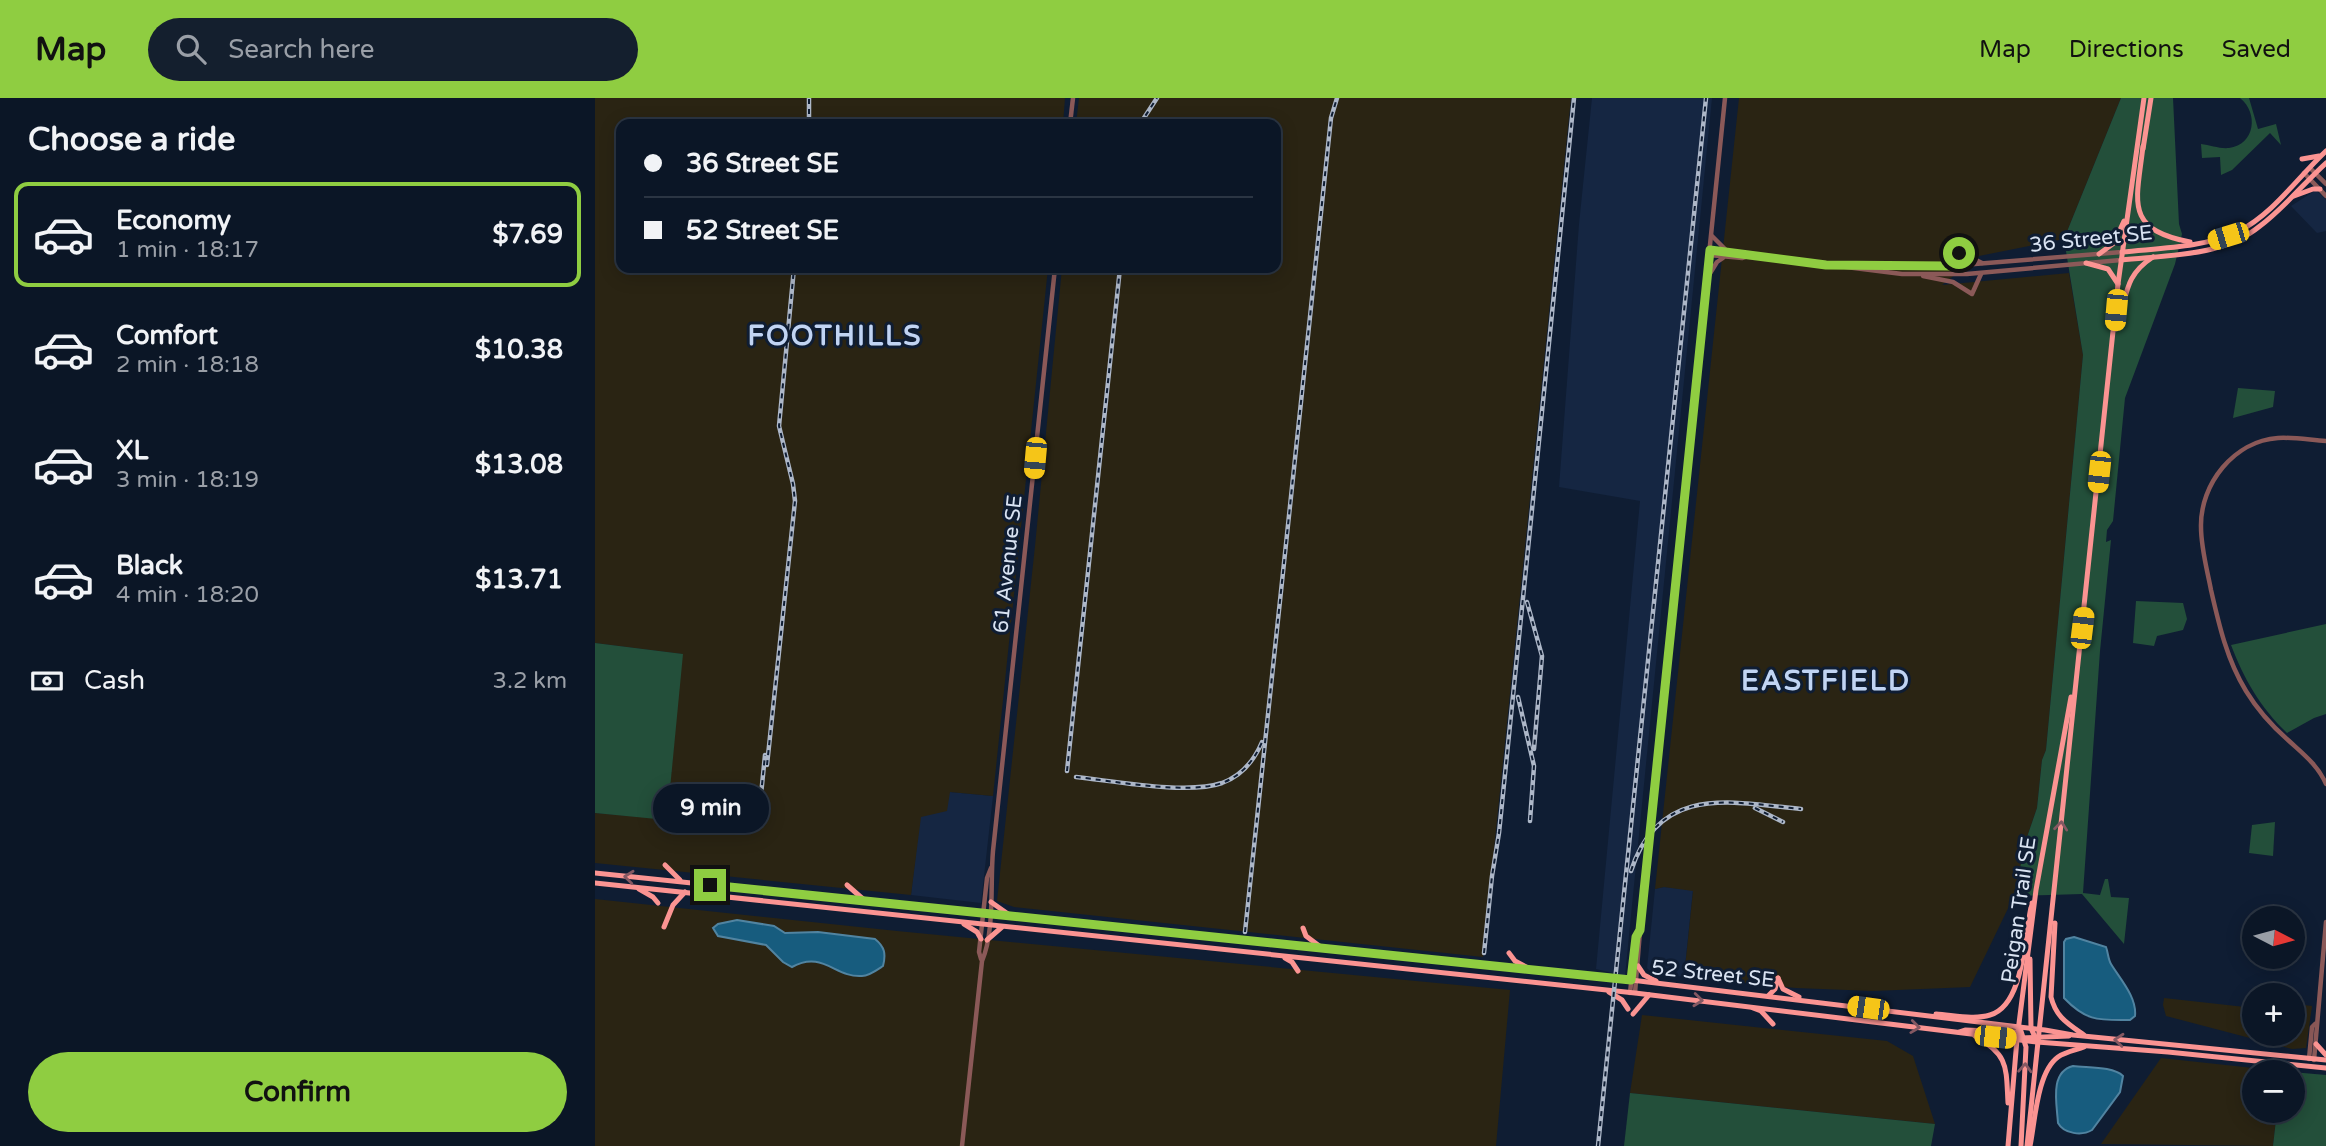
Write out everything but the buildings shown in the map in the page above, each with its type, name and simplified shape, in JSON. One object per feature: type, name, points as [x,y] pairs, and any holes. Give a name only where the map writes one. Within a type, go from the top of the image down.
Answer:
[{"type":"main road","name":"Peigan Trail SE","points":[[2029,1146],[2035,1034],[2055,894],[2118,284],[2144,98]]},
{"type":"main road","name":"Peigan Trail SE","points":[[2132,190],[2151,98]]},
{"type":"main road","points":[[2143,146],[2138,195],[2142,218],[2156,233],[2196,244]]},
{"type":"main road","points":[[2302,159],[2324,153]]},
{"type":"main road","name":"36 Street SE","points":[[2313,170],[2324,153]]},
{"type":"main road","name":"36 Street SE","points":[[2122,252],[2196,244],[2240,230],[2313,170],[2326,163]]},
{"type":"main road","name":"36 Street SE","points":[[2121,260],[2197,252],[2231,243],[2259,227],[2291,197],[2306,176]]},
{"type":"main road","points":[[2291,197],[2313,189],[2320,190]]},
{"type":"main road","points":[[2099,254],[2114,243],[2129,208]]},
{"type":"main road","points":[[2114,335],[2129,280],[2137,268],[2153,256]]},
{"type":"main road","points":[[2086,263],[2108,269],[2118,284]]},
{"type":"main road","name":"Peigan Trail SE","points":[[2008,1146],[2036,890],[2076,680]]},
{"type":"main road","points":[[665,865],[683,882]]},
{"type":"main road","name":"52 Street SE","points":[[595,873],[1662,984],[1918,1015],[2021,1035],[2035,1034]]},
{"type":"main road","name":"52 Street SE","points":[[595,883],[1606,990],[1972,1035],[2035,1034],[2086,1046],[2326,1068]]},
{"type":"main road","points":[[846,885],[866,901]]},
{"type":"main road","points":[[636,887],[658,903]]},
{"type":"main road","points":[[1918,1015],[1987,1016],[2000,1011],[2007,1004],[2018,980],[2036,890]]},
{"type":"main road","points":[[664,927],[673,905],[685,892]]},
{"type":"main road","points":[[2055,894],[2051,997],[2061,1019],[2086,1037]]},
{"type":"main road","points":[[992,902],[1011,916]]},
{"type":"main road","points":[[961,923],[984,939],[1002,927]]},
{"type":"main road","points":[[1303,928],[1311,940],[1325,949]]},
{"type":"main road","points":[[1509,953],[1515,961],[1533,971]]},
{"type":"main road","points":[[2029,953],[2035,1034],[2326,1057]]},
{"type":"main road","points":[[1282,957],[1292,962],[1298,971]]},
{"type":"main road","points":[[1638,967],[1644,975],[1662,984]]},
{"type":"main road","points":[[1768,996],[1775,989],[1779,978],[1783,989],[1805,1000]]},
{"type":"main road","points":[[1606,990],[1622,1000],[1631,1012],[1650,995]]},
{"type":"main road","points":[[1747,1006],[1761,1011],[1773,1024]]},
{"type":"main road","points":[[1959,1032],[1965,1030],[2021,1035],[2026,1047],[2021,1146]]},
{"type":"main road","points":[[1972,1035],[1996,1049],[2002,1059],[2006,1070],[2009,1118]]},
{"type":"main road","points":[[2316,1044],[2326,1057]]},
{"type":"main road","points":[[2029,1146],[2044,1076],[2050,1064],[2059,1056],[2086,1046]]},
{"type":"street","points":[[1071,119],[1073,98]]},
{"type":"street","points":[[1632,993],[1638,967],[1725,98]]},
{"type":"street","points":[[2313,170],[2326,184]]},
{"type":"street","points":[[2306,176],[2326,196]]},
{"type":"street","points":[[1707,278],[1717,262],[1727,254],[1711,236]]},
{"type":"street","points":[[1949,266],[1957,260],[1961,243]]},
{"type":"street","name":"36 Street SE","points":[[1709,252],[1917,274],[1981,273],[2121,260]]},
{"type":"street","name":"36 Street SE","points":[[1826,265],[1949,266],[2122,252]]},
{"type":"street","points":[[1962,253],[1970,259],[1986,264]]},
{"type":"street","name":"61 Avenue SE","points":[[987,914],[992,902],[992,864],[1054,273]]},
{"type":"street","points":[[1917,274],[1953,282],[1972,294],[1981,273]]},
{"type":"street","points":[[2326,441],[2277,438],[2250,446],[2237,454],[2226,463],[2210,487],[2204,502],[2201,542],[2217,615],[2234,669],[2254,703],[2309,759],[2326,784]]},
{"type":"street","name":"61 Avenue SE","points":[[962,1146],[982,961],[979,952],[984,939],[987,878],[992,864]]},
{"type":"street","points":[[2312,1058],[2318,1028],[2316,1023],[2326,922]]},
{"type":"street","points":[[1634,981],[1636,937],[1640,930]]},
{"type":"street","points":[[2311,1066],[2312,1027],[2316,1023]]},
{"type":"shaded area","points":[[595,98],[1065,98],[1063,119],[616,119],[616,273],[1047,273],[993,796],[950,792],[947,811],[921,817],[911,895],[595,863],[595,813],[667,819],[682,654],[595,643]]},
{"type":"shaded area","points":[[1079,98],[1571,98],[1483,957],[1014,907],[997,901],[1062,273],[1281,273],[1281,119],[1077,119]]},
{"type":"shaded area","points":[[1592,98],[1712,98],[1625,976],[1596,969],[1640,501],[1559,487],[1579,224]]},
{"type":"shaded area","points":[[1739,98],[2121,98],[2064,239],[1979,256],[1942,285],[2069,273],[2083,355],[2046,750],[2042,760],[2037,808],[2026,840],[2014,896],[1970,987],[1873,991],[1796,988],[1684,977],[1693,891],[1664,887],[1655,889]]},
{"type":"shaded area","points":[[2316,190],[2326,200],[2326,231],[2317,233],[2291,206]]},
{"type":"shaded area","points":[[950,792],[993,796],[981,903],[911,895],[920,817]]},
{"type":"shaded area","points":[[1664,887],[1693,890],[1684,977],[1651,972],[1647,968],[1655,889]]},
{"type":"shaded area","points":[[595,899],[1510,990],[1496,1146],[595,1146]]},
{"type":"shaded area","points":[[737,920],[774,926],[785,933],[818,932],[875,939],[884,951],[883,966],[862,976],[844,973],[821,963],[803,963],[792,967],[766,945],[718,936],[713,928],[718,924]]},
{"type":"shaded area","points":[[2074,937],[2106,947],[2110,962],[2133,1002],[2135,1016],[2130,1020],[2087,1016],[2064,998],[2064,942]]},
{"type":"shaded area","points":[[2164,998],[2242,1007],[2242,1036],[2166,1016]]},
{"type":"shaded area","points":[[2305,1005],[2312,1006],[2306,1048],[2281,1046],[2305,1046]]},
{"type":"shaded area","points":[[1642,1015],[1887,1041],[1913,1056],[1935,1124],[1630,1093]]},
{"type":"shaded area","points":[[2161,1058],[2242,1067],[2242,1123],[2276,1123],[2273,1146],[2101,1144]]},
{"type":"shaded area","points":[[2073,1066],[2106,1069],[2123,1076],[2120,1092],[2092,1130],[2083,1133],[2069,1132],[2058,1123],[2057,1082],[2065,1069]]},
{"type":"green space","points":[[2121,98],[2173,98],[2179,224],[2182,234],[2175,264],[2125,398],[2113,521],[2107,530],[2106,542],[2111,540],[2100,651],[2083,893],[2100,895],[2105,879],[2108,879],[2111,897],[2129,898],[2124,944],[2082,894],[2014,896],[2026,840],[2037,808],[2042,760],[2046,750],[2083,355],[2064,239]]},
{"type":"green space","points":[[2240,98],[2249,98],[2258,129],[2276,124],[2281,145],[2270,133],[2232,170],[2221,175],[2220,157],[2202,158],[2201,144],[2229,148],[2244,141],[2249,135],[2252,120],[2246,104]]},
{"type":"green space","points":[[2238,388],[2275,391],[2273,407],[2233,418]]},
{"type":"green space","points":[[2136,601],[2183,603],[2187,619],[2183,630],[2157,636],[2154,646],[2133,643]]},
{"type":"green space","points":[[2326,624],[2326,714],[2287,733],[2254,692],[2231,645]]},
{"type":"green space","points":[[595,643],[683,654],[667,820],[595,813]]},
{"type":"green space","points":[[2275,822],[2273,856],[2249,853],[2252,825]]},
{"type":"green space","points":[[2305,1073],[2326,1075],[2326,1146],[2273,1146],[2276,1123],[2305,1123]]},
{"type":"green space","points":[[1630,1093],[1935,1124],[1931,1146],[1624,1146]]},
{"type":"railway","points":[[809,98],[809,119]]},
{"type":"railway","points":[[1143,119],[1157,98]]},
{"type":"railway","points":[[1245,932],[1331,118],[1337,98]]},
{"type":"railway","points":[[1484,953],[1499,833],[1574,98]]},
{"type":"railway","points":[[1598,1146],[1706,98]]},
{"type":"railway","points":[[767,765],[795,501],[779,426],[794,273]]},
{"type":"railway","points":[[1067,771],[1119,273]]},
{"type":"railway","points":[[1527,602],[1542,656],[1534,749]]},
{"type":"railway","points":[[1518,697],[1534,766],[1530,821]]},
{"type":"railway","points":[[1076,777],[1150,786],[1207,786],[1222,783],[1241,772],[1262,742]]},
{"type":"railway","points":[[758,825],[765,755]]},
{"type":"railway","points":[[1631,871],[1643,843],[1660,824],[1679,811],[1700,805],[1724,803],[1801,809]]},
{"type":"railway","points":[[1755,808],[1783,822]]},
{"type":"district","name":"FOOTHILLS","points":[[835,336]]},
{"type":"district","name":"EASTFIELD","points":[[1826,681]]},
{"type":"route","points":[[710,885],[1631,980],[1636,937],[1640,930],[1710,250],[1826,265],[1895,266],[1949,266],[1957,260],[1959,253]]}]
